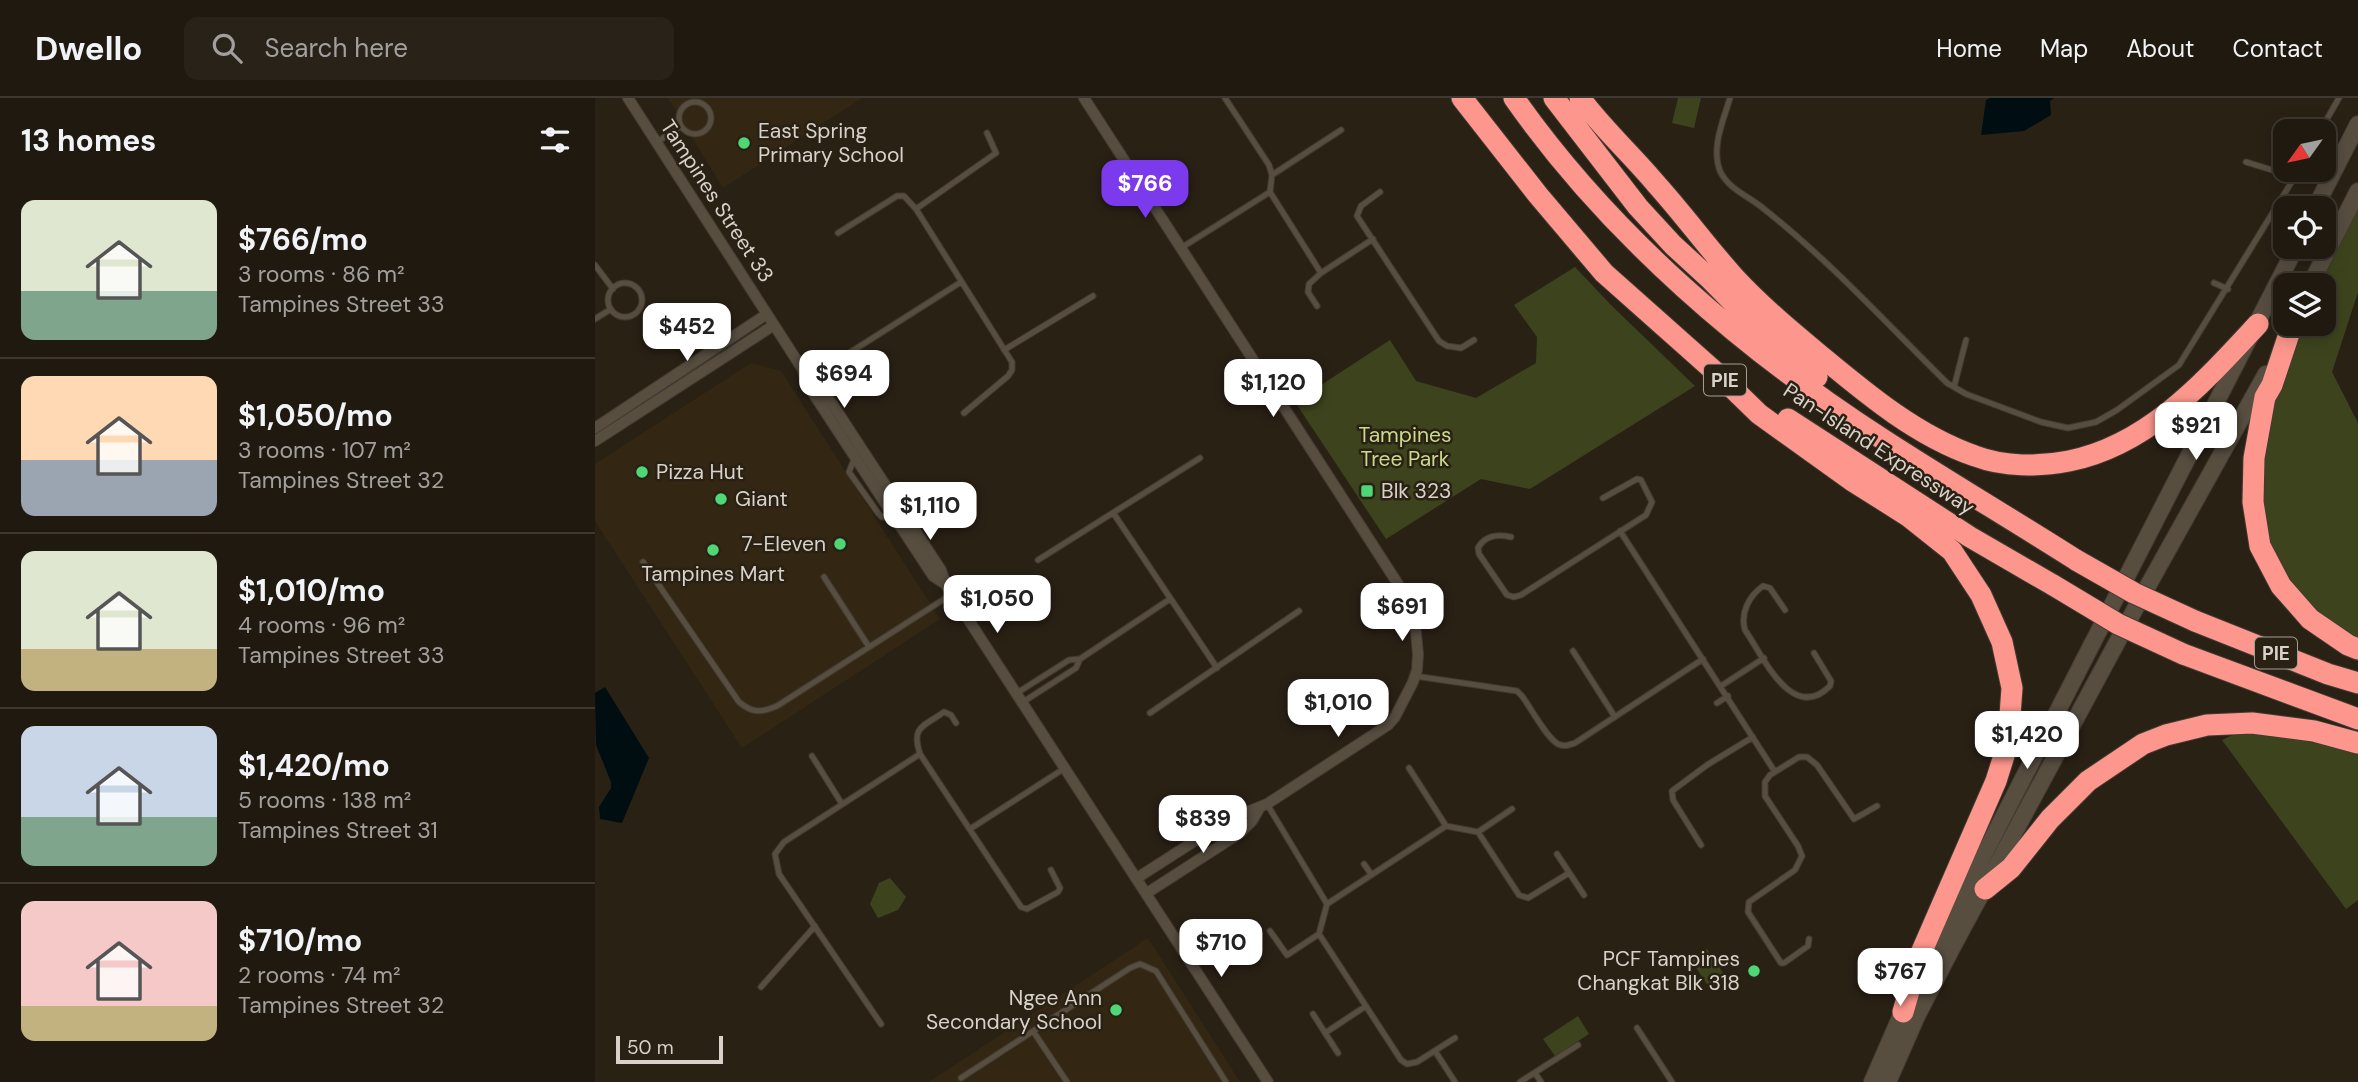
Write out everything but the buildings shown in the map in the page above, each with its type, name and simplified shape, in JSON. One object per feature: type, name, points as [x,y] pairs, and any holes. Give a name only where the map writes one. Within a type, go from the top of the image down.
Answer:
[{"type":"highway","name":"Pan-Island Expressway","points":[[1462,98],[1538,195],[1604,273],[1721,377],[1881,477],[1970,537],[2118,624],[2183,654],[2358,719]]},
{"type":"highway","name":"Pan-Island Expressway","points":[[1514,98],[1610,216],[1704,303],[1774,362],[1887,442],[2134,593],[2195,621],[2328,674],[2358,683]]},
{"type":"highway","points":[[1554,98],[1638,207],[1672,245],[1757,327],[1810,372],[1987,504]]},
{"type":"highway","points":[[1580,98],[1601,126],[1655,182],[1735,278],[1788,328],[1855,384],[1922,432],[1976,457],[2020,466],[2069,461],[2111,447],[2140,433],[2179,404],[2258,324]]},
{"type":"highway","points":[[1655,182],[1709,278]]},
{"type":"highway","points":[[2289,336],[2272,385],[2265,397],[2254,457],[2253,502],[2260,546],[2281,586],[2310,619],[2358,649]]},
{"type":"highway","points":[[1721,377],[1759,414],[1851,480],[1908,516],[1952,551],[1981,596],[2002,642],[2011,688],[2008,743],[1996,781],[1918,960],[1903,1012]]},
{"type":"highway","points":[[1985,889],[2011,868],[2050,819],[2088,781],[2143,744],[2207,725],[2252,723],[2314,731],[2358,743]]},
{"type":"main road","points":[[2321,196],[2358,124]]},
{"type":"main road","points":[[2316,273],[2358,191]]},
{"type":"main road","points":[[1872,1082],[1903,1012],[2290,259]]},
{"type":"main road","points":[[1888,1082],[1917,1016],[2135,609],[2287,336]]},
{"type":"street","name":"Tampines Street 33","points":[[628,98],[806,376]]},
{"type":"street","points":[[1085,99],[1398,584],[1415,623],[1418,654],[1415,676],[1403,705],[1388,725],[1263,807],[1235,816],[1137,878]]},
{"type":"street","points":[[595,441],[614,422],[767,314]]},
{"type":"street","points":[[595,428],[614,422],[774,325]]},
{"type":"street","points":[[806,376],[933,576],[949,589]]},
{"type":"street","points":[[806,376],[941,570],[949,589],[1268,1082]]},
{"type":"street","points":[[1147,893],[1240,832],[1263,807]]},
{"type":"lane","points":[[1225,98],[1269,166],[1272,175],[1270,192],[1321,272]]},
{"type":"lane","points":[[1730,98],[1716,149],[1717,163],[1727,183],[1762,207],[1823,259],[1947,383],[1966,394],[2041,422],[2068,428],[2096,422],[2147,390],[2179,365],[2292,182]]},
{"type":"lane","points":[[2328,119],[2339,98]]},
{"type":"lane","points":[[698,102],[708,109],[711,121],[704,132],[691,134],[681,126],[679,114],[686,104],[698,102]]},
{"type":"lane","points":[[656,142],[681,126]]},
{"type":"lane","points":[[1272,175],[1341,130]]},
{"type":"lane","points":[[916,209],[996,153],[987,133]]},
{"type":"lane","points":[[2246,162],[2273,170]]},
{"type":"lane","points":[[1181,248],[1270,192]]},
{"type":"lane","points":[[1380,192],[1361,206],[1357,216],[1439,341],[1447,346],[1461,348],[1473,340]]},
{"type":"lane","points":[[838,233],[897,196],[904,196],[916,209],[1012,362],[1013,370],[964,413]]},
{"type":"lane","points":[[1317,306],[1308,292],[1309,284],[1321,272],[1373,239]]},
{"type":"lane","points":[[595,265],[613,289]]},
{"type":"lane","points":[[806,376],[961,282]]},
{"type":"lane","points":[[623,283],[635,286],[642,301],[637,312],[627,317],[611,309],[608,299],[613,289],[623,283]]},
{"type":"lane","points":[[2214,283],[2228,289]]},
{"type":"lane","points":[[1005,350],[1093,296]]},
{"type":"lane","points":[[595,320],[611,309]]},
{"type":"lane","points":[[1955,387],[1966,340]]},
{"type":"lane","points":[[1038,560],[1200,458]]},
{"type":"lane","points":[[1511,537],[1491,536],[1478,548],[1479,554],[1507,595],[1514,597],[1646,515],[1652,502],[1640,480],[1632,479],[1603,498]]},
{"type":"lane","points":[[1114,514],[1217,668]]},
{"type":"lane","points":[[1621,531],[1775,772]]},
{"type":"lane","points":[[643,562],[732,693],[748,710],[764,712],[869,647],[949,589]]},
{"type":"lane","points":[[824,577],[869,647]]},
{"type":"lane","points":[[1785,610],[1766,586],[1763,586],[1750,598],[1744,626],[1787,691],[1809,698],[1826,691],[1832,684],[1814,653]]},
{"type":"lane","points":[[1020,698],[1069,660],[1080,659],[1170,599]]},
{"type":"lane","points":[[1150,713],[1299,611]]},
{"type":"lane","points":[[1573,651],[1615,717]]},
{"type":"lane","points":[[1721,686],[1764,658]]},
{"type":"lane","points":[[1020,698],[1076,668],[1080,659]]},
{"type":"lane","points":[[1415,676],[1517,691],[1551,739],[1560,746],[1575,743],[1703,659]]},
{"type":"lane","points":[[1717,703],[1728,696]]},
{"type":"lane","points":[[956,723],[944,712],[917,731],[915,738],[920,754],[1024,909],[1058,892],[1060,888],[1051,870]]},
{"type":"lane","points":[[1701,845],[1673,800],[1672,791],[1707,765],[1753,737]]},
{"type":"lane","points":[[881,1024],[779,874],[775,854],[784,842],[920,754]]},
{"type":"lane","points":[[812,756],[842,804]]},
{"type":"lane","points":[[1809,939],[1808,946],[1781,963],[1748,912],[1749,902],[1795,870],[1802,856],[1765,796],[1765,782],[1775,772],[1799,757],[1807,757],[1817,765],[1854,819],[1877,806]]},
{"type":"lane","points":[[970,829],[1066,768]]},
{"type":"lane","points":[[1409,768],[1446,825],[1478,832],[1523,898],[1528,898],[1569,873]]},
{"type":"lane","points":[[1263,807],[1327,904]]},
{"type":"lane","points":[[1478,832],[1512,809]]},
{"type":"lane","points":[[1270,931],[1286,955],[1319,934],[1327,904],[1446,825]]},
{"type":"lane","points":[[1557,854],[1584,895]]},
{"type":"lane","points":[[1364,864],[1371,874]]},
{"type":"lane","points":[[761,987],[815,926]]},
{"type":"lane","points":[[1319,934],[1401,1060],[1407,1064],[1417,1062],[1455,1038]]},
{"type":"lane","points":[[961,1077],[1140,964],[1156,971],[1227,1082]]},
{"type":"lane","points":[[1325,1033],[1366,1006]]},
{"type":"lane","points":[[1313,1014],[1338,1053]]},
{"type":"lane","points":[[1637,1028],[1672,1082]]},
{"type":"lane","points":[[1033,1031],[1067,1082]]},
{"type":"lane","points":[[1520,1082],[1578,1045]]},
{"type":"lane","points":[[1435,1051],[1455,1082]]},
{"type":"lane","points":[[1535,1073],[1541,1082]]},
{"type":"shaded area","name":"East Spring Primary School","points":[[668,98],[862,98],[723,188]]},
{"type":"shaded area","points":[[2054,98],[2050,101],[2051,115],[2024,131],[1981,135],[1986,100]]},
{"type":"shaded area","points":[[751,363],[781,371],[940,619],[742,748],[595,521],[595,464]]},
{"type":"shaded area","points":[[605,687],[649,758],[622,823],[600,819],[599,807],[611,788],[596,745],[595,693]]},
{"type":"shaded area","name":"Ngee Ann Secondary School","points":[[1148,938],[1240,1082],[929,1082]]},
{"type":"green space","points":[[1678,98],[1701,98],[1694,128],[1672,123]]},
{"type":"green space","points":[[2358,206],[2358,292],[2332,372],[2358,423],[2358,644],[2314,615],[2286,583],[2265,544],[2258,502],[2268,412],[2296,336],[2336,336],[2336,273],[2325,273],[2332,259],[2336,259],[2336,251]]},
{"type":"green space","name":"Tampines Tree Park","points":[[1575,267],[1695,386],[1530,489],[1481,479],[1386,539],[1295,402],[1390,340],[1416,381],[1476,398],[1536,363],[1537,337],[1514,305]]},
{"type":"green space","points":[[2239,732],[2314,738],[2358,751],[2358,900],[2346,909],[2222,740]]},
{"type":"green space","points":[[890,878],[906,897],[898,910],[878,918],[870,904],[879,883]]},
{"type":"green space","points":[[1707,949],[1725,976],[1709,987],[1690,959]]},
{"type":"green space","points":[[1578,1016],[1589,1034],[1555,1056],[1543,1039]]},
{"type":"place","name":"East Spring Primary School","points":[[744,143]]},
{"type":"place","name":"Pizza Hut","points":[[642,472]]},
{"type":"place","name":"Blk 323","points":[[1367,491]]},
{"type":"place","name":"Giant","points":[[721,499]]},
{"type":"place","name":"7-Eleven","points":[[840,544]]},
{"type":"place","name":"Tampines Mart","points":[[713,550]]},
{"type":"place","name":"PCF Tampines Changkat Blk 318","points":[[1754,971]]},
{"type":"place","name":"Ngee Ann Secondary School","points":[[1116,1010]]}]
